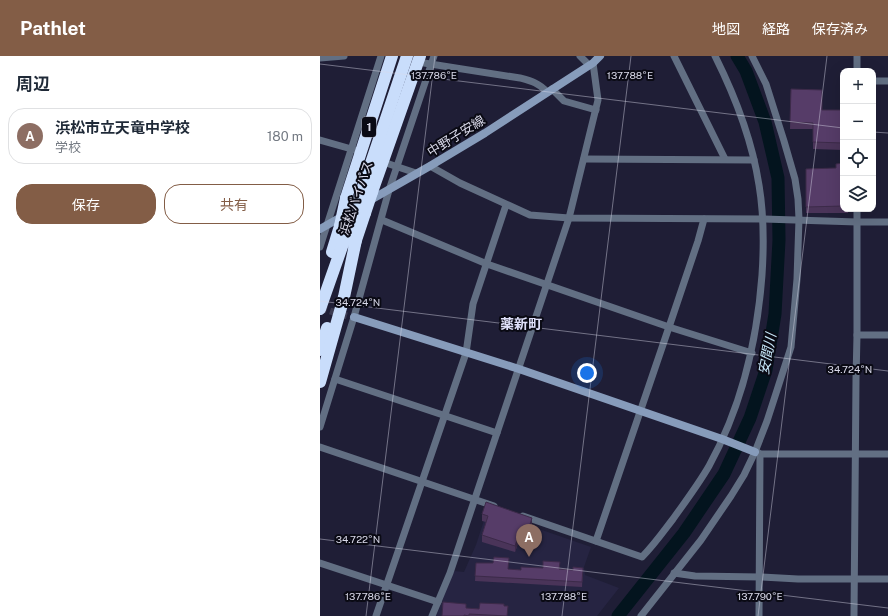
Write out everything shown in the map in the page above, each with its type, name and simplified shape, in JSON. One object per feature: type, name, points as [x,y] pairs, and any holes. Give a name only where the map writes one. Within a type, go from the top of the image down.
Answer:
[{"type":"highway","name":"1","points":[[320,292],[345,224],[346,198],[385,56]]},
{"type":"highway","name":"浜松バイパス","points":[[320,350],[365,213],[366,193],[406,56]]},
{"type":"highway","name":"浜松バイパス","points":[[320,309],[345,224],[366,193],[425,61]]},
{"type":"highway","name":"1","points":[[320,382],[344,297],[356,240]]},
{"type":"street","points":[[320,58],[344,56]]},
{"type":"street","points":[[320,247],[324,227],[355,149],[385,56],[378,56]]},
{"type":"street","points":[[320,427],[335,379],[350,316],[382,220],[425,61],[434,56]]},
{"type":"street","points":[[432,616],[475,499],[569,218],[598,100],[591,64],[580,56]]},
{"type":"street","name":"中野子安線","points":[[324,227],[485,133],[591,64],[600,56]]},
{"type":"street","points":[[674,56],[725,159]]},
{"type":"street","points":[[518,514],[642,557],[652,547],[690,496],[708,467],[736,407],[752,353],[761,291],[763,219],[759,184],[744,126],[726,79],[715,56]]},
{"type":"street","points":[[641,616],[701,540],[731,496],[757,452],[791,347],[798,279],[798,199],[795,179],[766,84],[752,56]]},
{"type":"street","points":[[857,56],[857,68]]},
{"type":"street","points":[[425,61],[520,78],[534,82],[550,90],[564,101],[596,110]]},
{"type":"street","points":[[876,81],[888,81]]},
{"type":"street","points":[[320,140],[355,149]]},
{"type":"street","points":[[584,159],[754,160]]},
{"type":"street","points":[[386,163],[416,173]]},
{"type":"street","points":[[430,166],[460,184],[530,216],[569,218],[799,219],[888,222]]},
{"type":"street","points":[[376,616],[466,353],[473,304],[506,205]]},
{"type":"street","points":[[854,616],[856,379],[858,335],[857,212]]},
{"type":"street","points":[[596,541],[698,241],[704,219]]},
{"type":"street","points":[[382,220],[487,264],[669,327],[752,353]]},
{"type":"street","points":[[350,316],[519,369],[722,438],[757,452],[888,454]]},
{"type":"street","points":[[858,335],[888,335]]},
{"type":"street","points":[[335,379],[497,433]]},
{"type":"street","points":[[320,447],[503,509]]},
{"type":"street","points":[[757,452],[760,577],[759,616]]},
{"type":"street","points":[[320,563],[438,602]]},
{"type":"street","points":[[674,573],[695,576],[798,579],[888,579]]},
{"type":"shaded area","points":[[487,511],[591,547],[584,567],[585,575],[619,588],[597,616],[436,616],[454,571],[464,572],[476,545]]},
{"type":"building","points":[[791,89],[822,90],[822,110],[840,110],[840,143],[813,142],[813,123],[790,122]]},
{"type":"building","points":[[840,163],[840,206],[806,207],[806,169],[836,168],[836,164]]},
{"type":"building","points":[[486,502],[532,518],[526,536],[519,534],[515,546],[482,535],[488,516],[482,514]]},
{"type":"building","points":[[494,557],[509,558],[508,569],[521,570],[521,567],[543,568],[543,561],[560,562],[559,569],[573,570],[573,567],[583,568],[582,582],[475,576],[476,563],[493,563]]},
{"type":"building","points":[[443,602],[466,604],[466,608],[479,609],[480,603],[504,604],[504,606],[508,606],[507,616],[469,614],[469,616],[442,616]]},
{"type":"waterway","name":"安間川","points":[[618,616],[684,533],[724,474],[750,418],[766,370],[775,314],[779,240],[778,178],[765,122],[746,71],[737,56]]},
{"type":"tunnel","points":[[320,308],[347,316]]},
{"type":"place","name":"浜松市立天竜中学校","points":[[529,557]]},
{"type":"district","name":"薬新町","points":[[521,324]]}]
